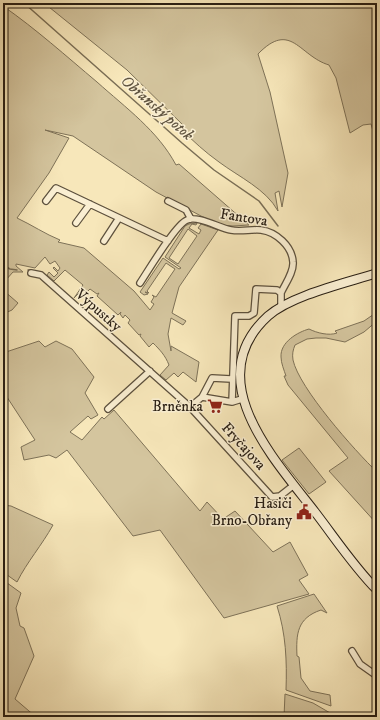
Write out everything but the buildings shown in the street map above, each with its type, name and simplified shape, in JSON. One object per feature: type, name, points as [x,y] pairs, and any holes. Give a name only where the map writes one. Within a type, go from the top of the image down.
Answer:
[{"type":"main road","name":"Fryčajova","points":[[377,273],[298,299],[281,306],[268,316],[255,331],[245,349],[241,367],[240,387],[242,399],[256,431],[294,485],[377,590]]},
{"type":"street","points":[[46,201],[56,188],[168,241]]},
{"type":"street","name":"Fantova","points":[[168,201],[186,210],[191,219],[232,230],[262,230],[278,236],[287,247],[293,262],[281,293]]},
{"type":"street","points":[[76,223],[90,204]]},
{"type":"street","points":[[104,241],[119,218]]},
{"type":"street","points":[[140,283],[168,241],[183,222],[191,219]]},
{"type":"street","name":"Výpustky","points":[[31,272],[41,275],[190,407]]},
{"type":"street","name":"Fryčajova","points":[[232,402],[231,379],[235,316],[249,316],[254,313],[256,289],[277,290],[281,293]]},
{"type":"street","points":[[281,293],[281,306]]},
{"type":"street","points":[[108,409],[150,371]]},
{"type":"street","points":[[190,407],[202,397],[212,378],[231,379]]},
{"type":"street","name":"Fryčajova","points":[[202,397],[232,402],[242,399]]},
{"type":"street","name":"Fryčajova","points":[[190,407],[272,497],[280,496],[294,485]]},
{"type":"street","points":[[352,651],[360,664],[377,676]]},
{"type":"shaded area","points":[[44,3],[377,3],[377,145],[371,124],[363,125],[350,133],[336,78],[329,65],[319,61],[295,43],[287,40],[279,40],[269,44],[258,54],[270,92],[288,173],[282,207],[279,191],[275,193],[278,211],[267,196],[252,184],[227,168],[190,138],[181,129],[184,126],[127,70]]},
{"type":"shaded area","points":[[3,6],[51,43],[141,120],[160,141],[176,165],[179,164],[249,225],[220,225],[156,192],[73,136],[45,130],[69,138],[49,173],[17,218],[60,240],[58,242],[84,248],[134,291],[150,310],[154,304],[151,302],[154,297],[152,295],[156,297],[175,269],[166,263],[147,291],[149,293],[145,292],[148,294],[144,295],[140,292],[163,258],[179,269],[181,268],[165,257],[185,226],[189,224],[197,223],[196,225],[192,224],[189,228],[199,234],[201,230],[198,228],[201,224],[218,230],[179,287],[172,313],[186,321],[183,325],[171,318],[168,334],[171,351],[171,346],[199,362],[196,382],[183,372],[178,377],[174,373],[166,380],[160,375],[169,365],[164,355],[158,348],[153,343],[149,347],[140,336],[141,334],[139,335],[128,323],[130,320],[125,315],[123,318],[120,314],[121,312],[118,315],[97,296],[99,293],[97,294],[90,289],[87,292],[83,289],[74,298],[83,285],[65,270],[54,281],[47,275],[49,272],[54,277],[58,273],[53,268],[54,267],[58,271],[60,268],[55,261],[50,264],[45,257],[35,268],[16,264],[16,266],[23,272],[13,272],[5,281],[3,287]],"holes":[[[188,229],[197,236],[178,264],[169,258]]]},
{"type":"shaded area","points":[[3,290],[18,303],[12,310],[3,314]]},
{"type":"shaded area","points":[[377,312],[377,321],[364,332],[345,342],[326,338],[316,338],[307,339],[295,345],[293,350],[293,360],[297,372],[316,402],[355,450],[377,472],[377,524],[329,471],[348,458],[288,385],[284,376],[286,376],[282,364],[281,352],[290,338],[309,329],[323,334],[334,334],[337,333],[335,331],[364,321]]},
{"type":"shaded area","points":[[39,341],[45,347],[56,341],[72,349],[94,377],[85,393],[98,415],[91,419],[88,416],[70,432],[82,440],[102,417],[104,419],[114,410],[200,511],[207,502],[223,519],[235,511],[273,552],[290,542],[308,575],[299,580],[309,594],[224,618],[160,530],[133,536],[67,450],[56,458],[49,455],[24,460],[21,447],[35,440],[3,391],[3,353]]},
{"type":"shaded area","points":[[299,448],[326,482],[309,494],[282,460]]},
{"type":"shaded area","points":[[3,505],[11,506],[53,525],[25,567],[17,582],[3,572]]},
{"type":"shaded area","points":[[3,580],[21,593],[16,608],[20,626],[24,628],[34,656],[15,699],[36,717],[3,717]]},
{"type":"shaded area","points":[[314,594],[327,613],[321,610],[313,613],[303,622],[298,634],[297,656],[299,657],[301,678],[310,691],[330,695],[331,706],[286,690],[285,648],[277,606]]},
{"type":"shaded area","points":[[285,694],[313,703],[337,717],[284,717]]},
{"type":"waterway","name":"Obřanský potok","points":[[24,3],[214,170],[259,201],[278,226]]},
{"type":"waterway","points":[[3,265],[10,269],[17,270]]},
{"type":"place","name":"Brněnka","points":[[215,406]]},
{"type":"place","name":"Hasiči Brno-Obřany","points":[[304,512]]}]
